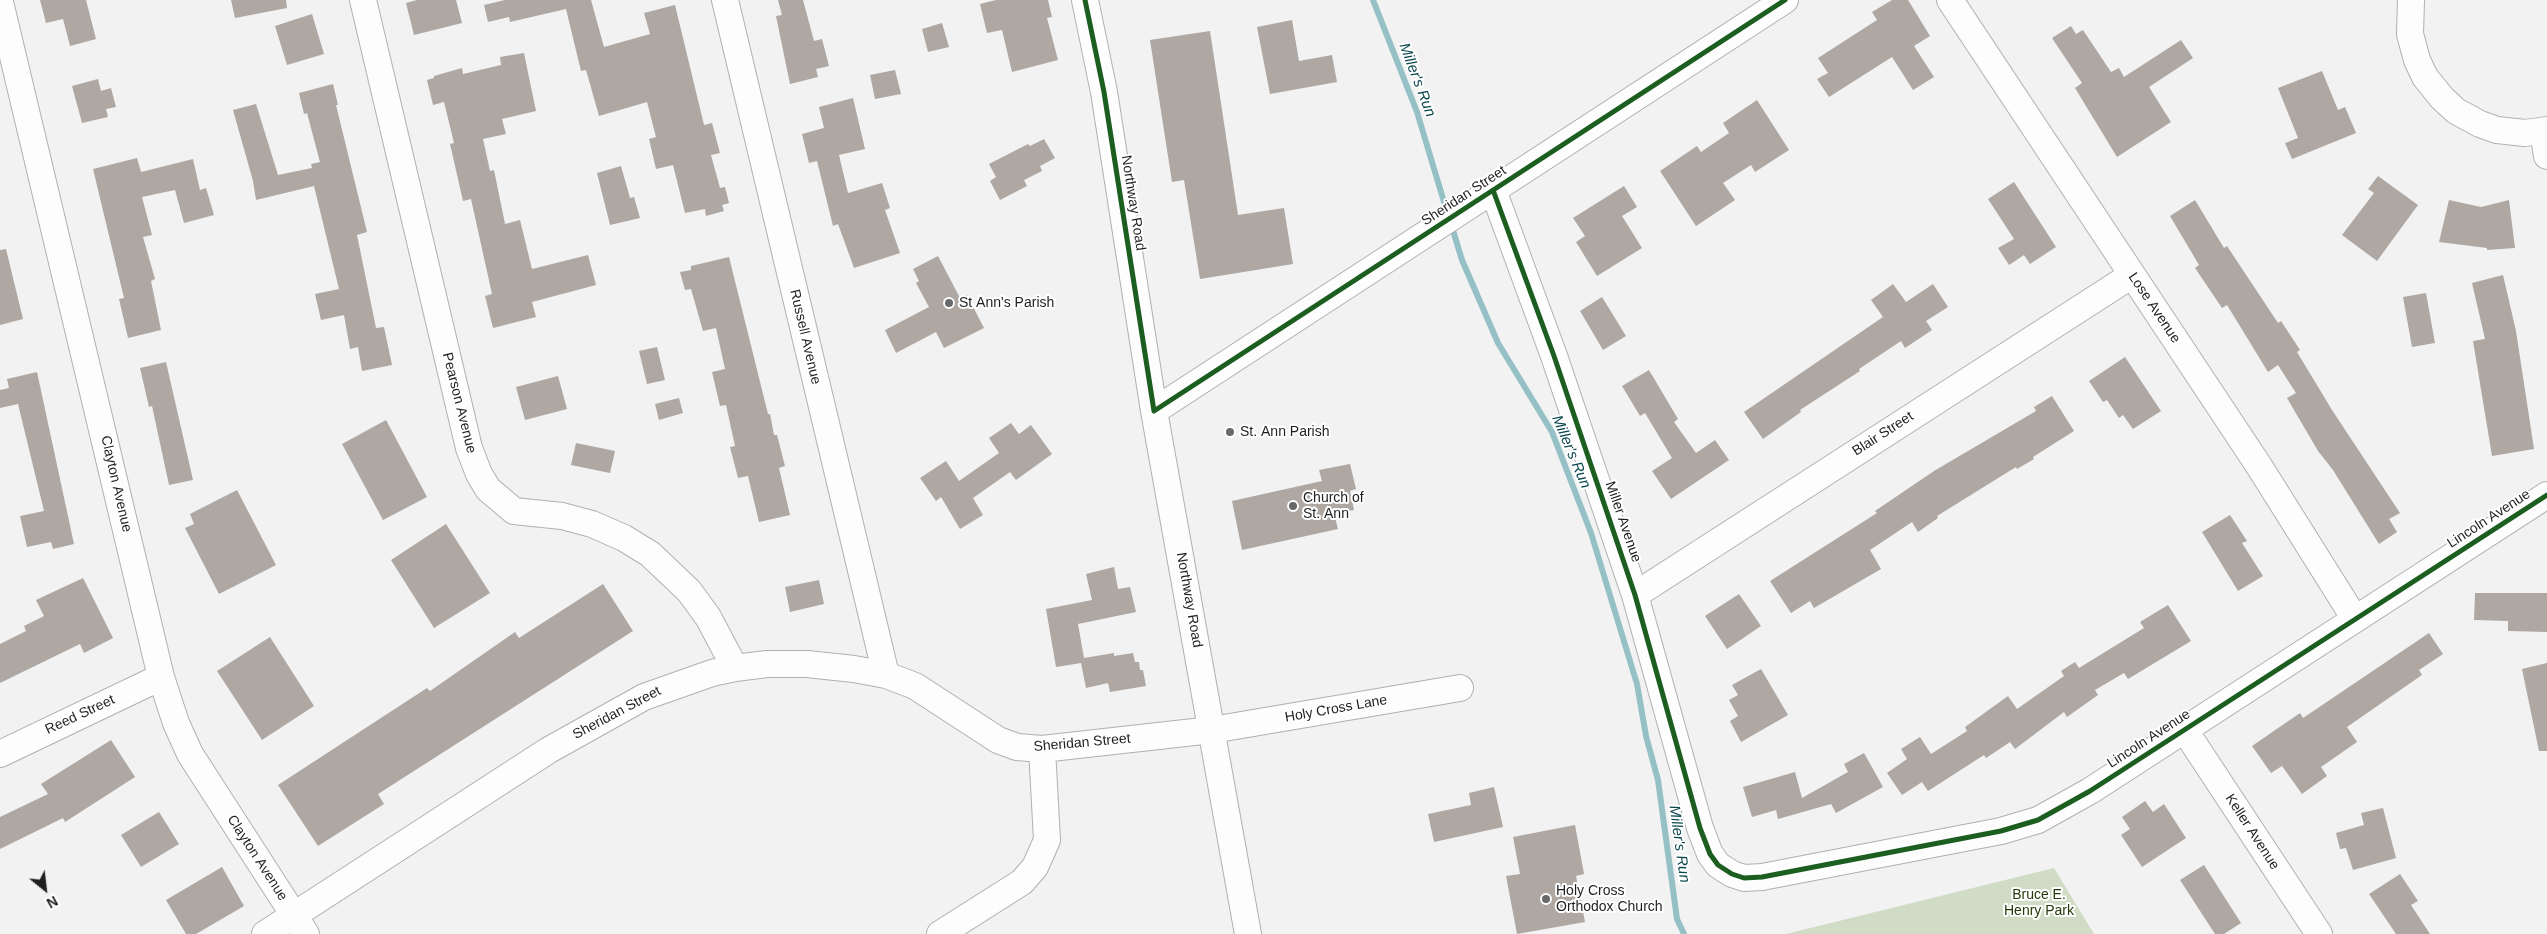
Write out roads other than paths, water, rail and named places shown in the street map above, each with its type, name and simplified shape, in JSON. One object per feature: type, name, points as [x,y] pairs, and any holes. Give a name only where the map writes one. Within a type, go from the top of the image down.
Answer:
[{"type":"street","name":"Pearson Avenue","points":[[363,0],[469,448],[479,474],[488,488],[514,511],[562,516],[592,524],[624,538],[650,554],[689,591],[708,618],[735,668]]},
{"type":"street","name":"Russell Avenue","points":[[725,0],[886,675]]},
{"type":"street","name":"Northway Road","points":[[1085,0],[1104,92],[1154,411],[1248,934]]},
{"type":"street","name":"Sheridan Street","points":[[1154,411],[1785,0]]},
{"type":"street","name":"Lose Avenue","points":[[1950,0],[2259,466],[2355,619]]},
{"type":"street","points":[[2411,0],[2410,34],[2417,60],[2425,77],[2442,98],[2456,111],[2480,124],[2497,130],[2525,133],[2546,139]]},
{"type":"street","name":"Clayton Avenue","points":[[0,2],[161,677],[176,723],[190,754],[300,924]]},
{"type":"street","name":"Miller Avenue","points":[[1494,190],[1554,356],[1635,594],[1700,828],[1710,854],[1718,865]]},
{"type":"street","name":"Blair Street","points":[[1635,594],[2132,275]]},
{"type":"street","name":"Lincoln Avenue","points":[[1718,865],[1732,874],[1744,878],[1762,877],[2001,830],[2038,820],[2090,791],[2547,496]]},
{"type":"street","name":"Sheridan Street","points":[[265,934],[300,924],[566,740],[652,694],[712,672],[767,664],[807,664],[854,669],[886,675],[915,686],[998,740],[1017,747],[1042,750],[1212,730]]},
{"type":"street","name":"Reed Street","points":[[0,754],[161,677]]},
{"type":"street","name":"Holy Cross Lane","points":[[1212,730],[1460,688]]},
{"type":"street","name":"Keller Avenue","points":[[2184,729],[2319,934]]},
{"type":"street","points":[[940,934],[1022,882],[1036,867],[1047,840],[1042,750]]},
{"type":"waterway","name":"Miller's Run","points":[[1373,0],[1417,112],[1447,212]]},
{"type":"waterway","name":"Miller's Run","points":[[1451,224],[1462,260],[1498,343],[1552,432],[1591,533],[1637,684],[1646,736],[1658,780],[1677,919],[1684,934]]},
{"type":"place","name":"St Ann's Parish","points":[[949,303]]},
{"type":"place","name":"St. Ann Parish","points":[[1230,432]]},
{"type":"place","name":"Church of St. Ann","points":[[1293,506]]},
{"type":"place","name":"Holy Cross Orthodox Church","points":[[1546,899]]},
{"type":"park label","name":"Bruce E. Henry Park","points":[[2039,904]]}]
